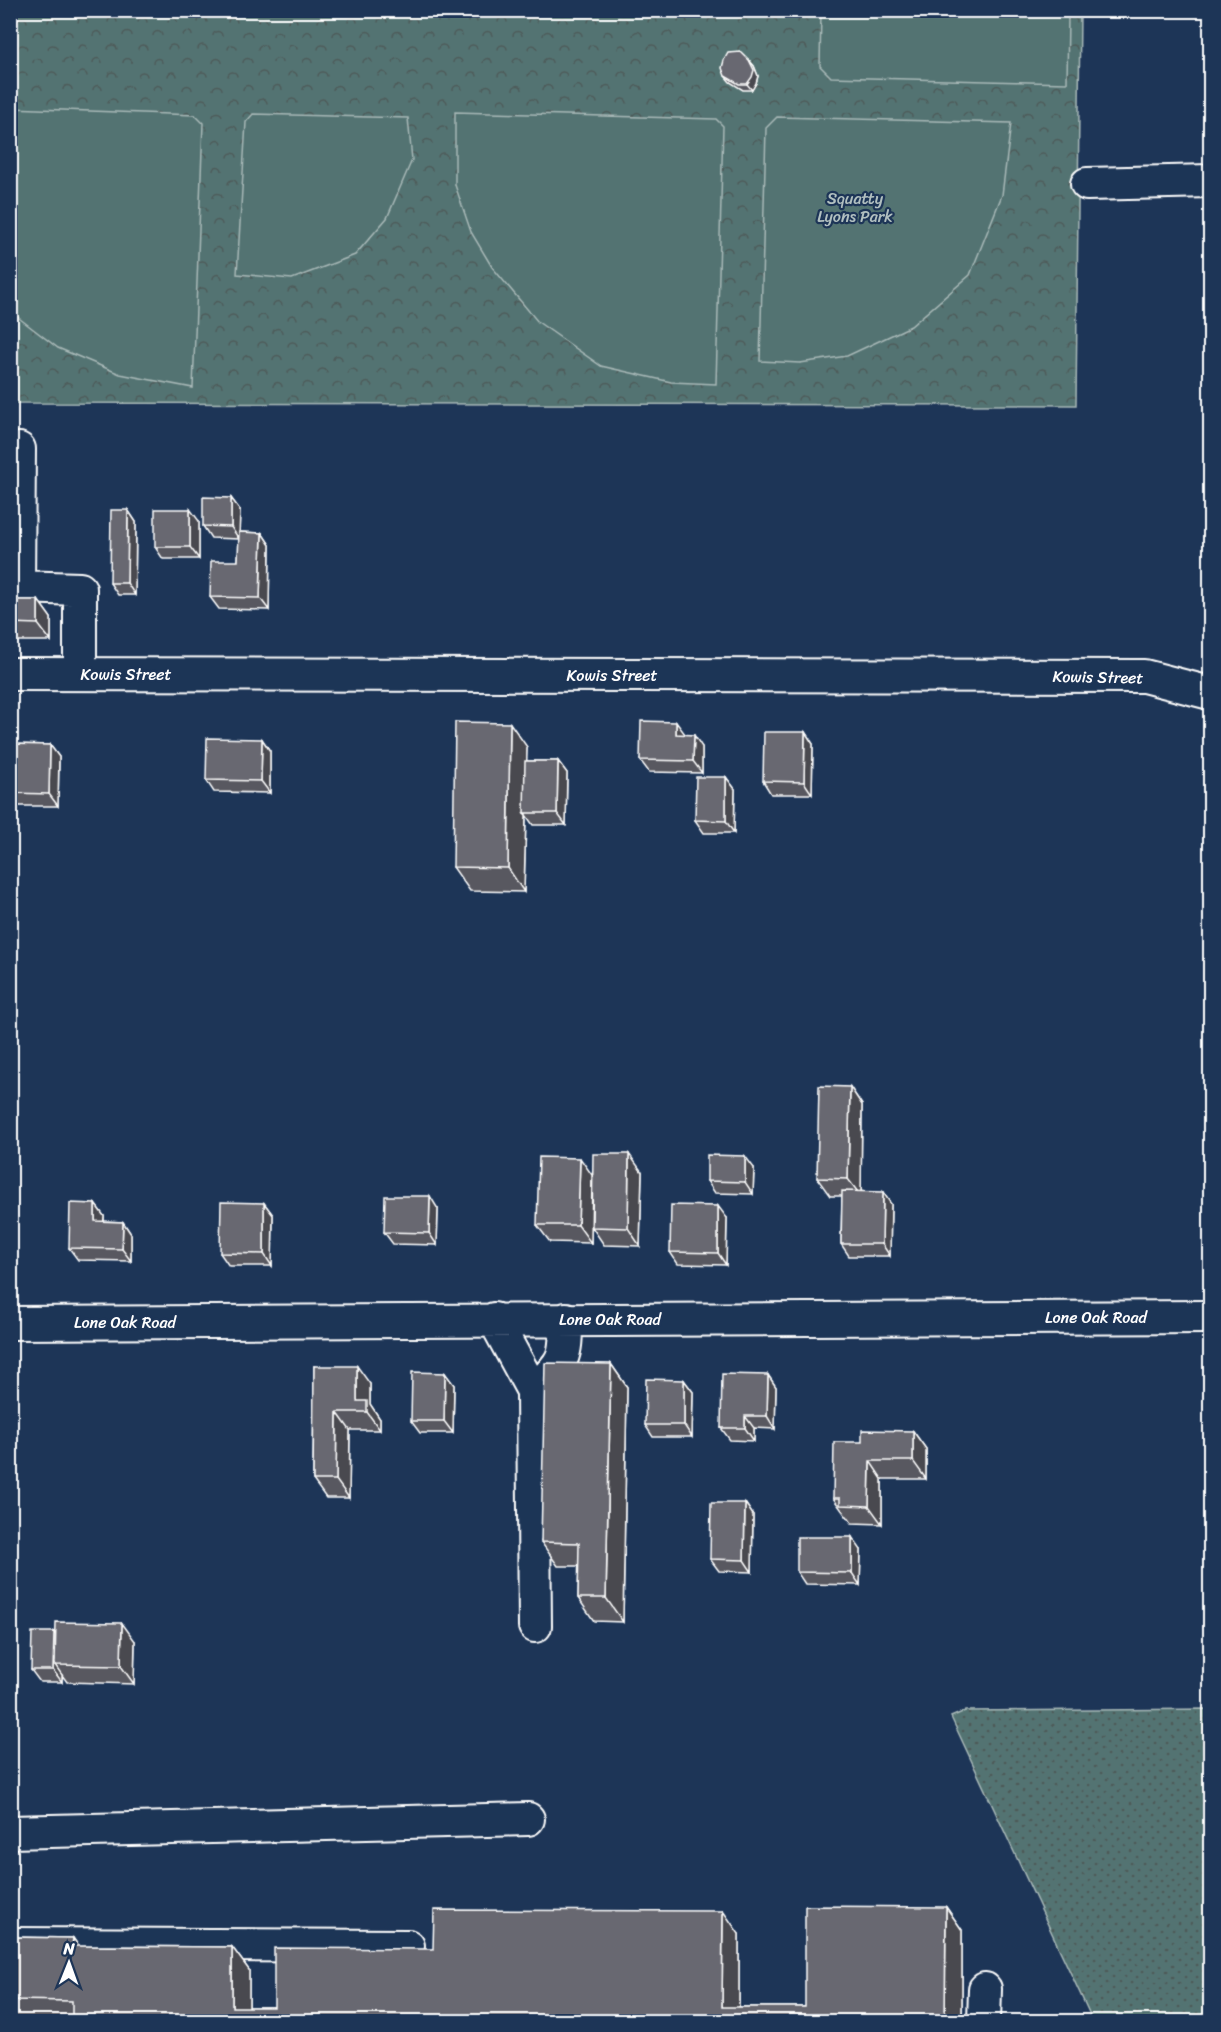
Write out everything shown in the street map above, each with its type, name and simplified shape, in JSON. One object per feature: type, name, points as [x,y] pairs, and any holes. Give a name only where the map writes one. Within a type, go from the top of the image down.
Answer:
[{"type":"street","points":[[1087,184],[1210,181]]},
{"type":"street","points":[[19,449],[18,587],[80,589],[80,674]]},
{"type":"street","name":"Kowis Street","points":[[10,674],[1144,676],[1210,693]]},
{"type":"street","name":"Lone Oak Road","points":[[10,1323],[1210,1317]]},
{"type":"street","points":[[494,1319],[534,1391],[535,1626]]},
{"type":"street","points":[[534,1391],[562,1360],[566,1351],[566,1319]]},
{"type":"street","points":[[10,1832],[528,1819]]},
{"type":"street","points":[[10,1944],[408,1946]]},
{"type":"street","points":[[984,2022],[985,1989]]},
{"type":"green space","name":"Squatty Lyons Park","points":[[11,11],[1080,11],[1076,405],[11,403]]},
{"type":"green space","points":[[821,11],[1067,11],[1067,83],[831,77],[820,66]]},
{"type":"green space","points":[[11,108],[195,115],[203,123],[193,388],[120,374],[58,348],[11,312]]},
{"type":"green space","points":[[455,112],[716,119],[723,126],[716,384],[671,382],[601,366],[538,322],[492,267],[471,232],[455,185]]},
{"type":"green space","points":[[253,114],[408,118],[412,160],[387,218],[355,255],[292,279],[237,274],[246,122]]},
{"type":"green space","points":[[777,117],[1011,123],[1002,195],[970,275],[911,326],[847,356],[800,363],[760,361],[766,128]]},
{"type":"green space","points":[[1210,1709],[1210,2021],[1093,2021],[951,1717],[965,1711]]},
{"type":"building","points":[[741,52],[749,60],[754,70],[747,84],[739,84],[725,76],[722,68],[728,53]]},
{"type":"building","points":[[203,497],[231,498],[231,527],[203,526]]},
{"type":"building","points":[[155,509],[190,509],[190,547],[155,547]]},
{"type":"building","points":[[111,510],[128,510],[127,583],[110,583]]},
{"type":"building","points":[[239,532],[262,533],[260,598],[210,597],[211,561],[238,561]]},
{"type":"building","points":[[10,600],[38,600],[38,624],[10,623]]},
{"type":"building","points":[[641,721],[676,722],[676,734],[694,735],[693,761],[640,760]]},
{"type":"building","points":[[455,722],[510,723],[508,868],[453,867]]},
{"type":"building","points":[[764,732],[805,732],[804,782],[763,781]]},
{"type":"building","points":[[207,738],[262,739],[261,781],[206,780]]},
{"type":"building","points":[[10,744],[50,745],[49,794],[10,793]]},
{"type":"building","points":[[525,761],[558,761],[557,813],[524,813]]},
{"type":"building","points":[[696,777],[726,777],[726,821],[695,820]]},
{"type":"building","points":[[819,1086],[850,1087],[848,1179],[817,1178]]},
{"type":"building","points":[[593,1154],[629,1154],[628,1228],[592,1227]]},
{"type":"building","points":[[707,1155],[745,1156],[745,1182],[707,1181]]},
{"type":"building","points":[[539,1157],[580,1158],[578,1225],[537,1225]]},
{"type":"building","points":[[842,1191],[883,1192],[882,1244],[841,1244]]},
{"type":"building","points":[[385,1196],[430,1196],[429,1233],[384,1232]]},
{"type":"building","points":[[221,1202],[264,1203],[264,1254],[220,1253]]},
{"type":"building","points":[[70,1203],[95,1204],[95,1221],[123,1222],[122,1249],[69,1248]]},
{"type":"building","points":[[671,1205],[718,1206],[718,1253],[670,1252]]},
{"type":"building","points":[[545,1363],[611,1364],[606,1598],[578,1598],[579,1543],[541,1542]]},
{"type":"building","points":[[314,1366],[357,1366],[357,1401],[367,1401],[367,1412],[337,1412],[336,1480],[313,1480]]},
{"type":"building","points":[[412,1372],[445,1373],[444,1421],[411,1421]]},
{"type":"building","points":[[722,1374],[768,1375],[767,1416],[745,1416],[745,1428],[721,1428]]},
{"type":"building","points":[[646,1379],[684,1380],[684,1425],[645,1425]]},
{"type":"building","points":[[862,1430],[913,1431],[913,1461],[870,1461],[869,1506],[840,1505],[840,1498],[833,1498],[834,1442],[862,1442]]},
{"type":"building","points":[[711,1503],[745,1503],[744,1560],[710,1559]]},
{"type":"building","points":[[797,1537],[852,1537],[852,1573],[797,1572]]},
{"type":"building","points":[[56,1622],[122,1623],[121,1666],[55,1665]]},
{"type":"building","points":[[32,1632],[54,1632],[53,1670],[31,1670]]},
{"type":"building","points":[[805,1906],[946,1907],[945,2022],[72,2022],[72,2001],[10,2000],[10,1937],[73,1938],[72,1946],[232,1947],[232,2007],[274,2007],[274,1948],[433,1949],[434,1910],[723,1911],[722,2007],[805,2007]]}]
